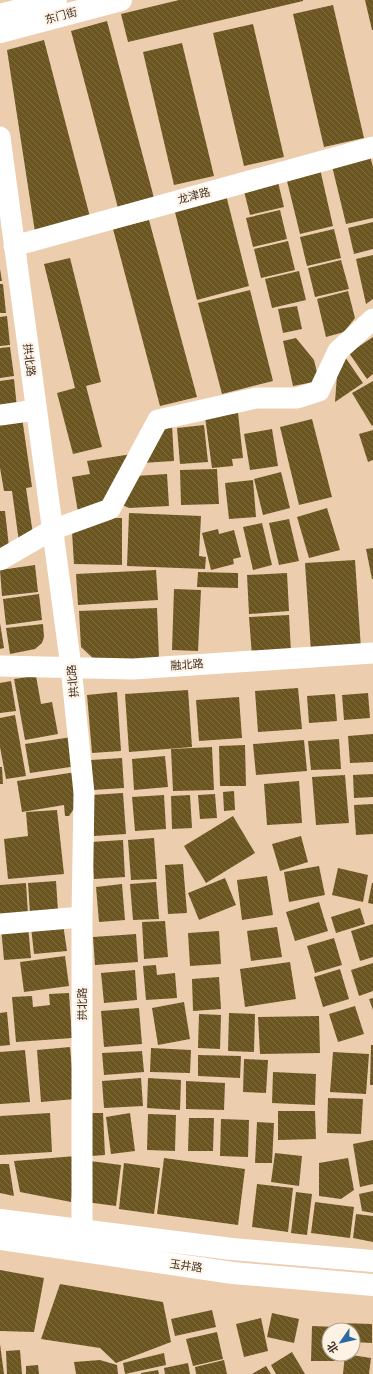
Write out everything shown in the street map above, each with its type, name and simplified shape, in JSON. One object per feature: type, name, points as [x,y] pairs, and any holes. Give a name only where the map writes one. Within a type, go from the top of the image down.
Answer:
[{"type":"street","name":"东门街","points":[[0,15],[56,0]]},
{"type":"street","name":"东门街","points":[[0,32],[121,0]]},
{"type":"street","name":"拱北路","points":[[0,136],[2,172],[14,246],[72,667],[84,793],[82,917],[82,1229]]},
{"type":"street","name":"龙津路","points":[[14,246],[373,147]]},
{"type":"street","points":[[0,560],[52,530],[110,509],[158,420],[256,398],[297,398],[319,391],[338,351],[373,319]]},
{"type":"street","points":[[0,415],[36,410]]},
{"type":"street","name":"融北路","points":[[0,666],[133,669],[373,653]]},
{"type":"street","points":[[0,924],[82,917]]},
{"type":"street","name":"玉井路","points":[[0,1220],[82,1229],[232,1249],[373,1261]]},
{"type":"street","name":"玉井路","points":[[0,1239],[233,1273],[373,1285]]},
{"type":"building","points":[[179,0],[303,1],[128,42],[121,14]]},
{"type":"building","points":[[365,0],[373,0],[373,30],[372,30]]},
{"type":"building","points":[[333,5],[364,138],[324,147],[293,14]]},
{"type":"building","points":[[107,21],[154,198],[118,208],[71,31]]},
{"type":"building","points":[[253,24],[284,157],[244,166],[213,33]]},
{"type":"building","points":[[44,40],[90,217],[35,232],[7,50]]},
{"type":"building","points":[[182,43],[214,176],[174,185],[143,52]]},
{"type":"building","points":[[370,156],[373,167],[373,218],[346,224],[332,166]]},
{"type":"building","points":[[320,169],[333,226],[300,234],[286,177]]},
{"type":"building","points":[[277,178],[284,207],[250,215],[243,187]]},
{"type":"building","points":[[226,195],[249,286],[197,300],[174,208]]},
{"type":"building","points":[[280,210],[287,239],[253,247],[246,218]]},
{"type":"building","points":[[149,220],[197,397],[160,406],[113,229]]},
{"type":"building","points":[[373,222],[373,249],[354,254],[348,228]]},
{"type":"building","points":[[334,229],[341,258],[307,266],[300,237]]},
{"type":"building","points":[[288,241],[295,270],[261,278],[254,249]]},
{"type":"building","points":[[373,255],[373,299],[366,304],[356,259]]},
{"type":"building","points":[[70,258],[101,382],[86,386],[102,447],[73,454],[57,393],[75,388],[44,264]]},
{"type":"building","points":[[341,260],[349,289],[315,297],[308,268]]},
{"type":"building","points":[[0,269],[2,281],[0,281]]},
{"type":"building","points":[[299,271],[306,300],[272,308],[265,279]]},
{"type":"building","points":[[0,284],[3,284],[6,313],[0,313]]},
{"type":"building","points":[[250,290],[273,381],[222,394],[198,303]]},
{"type":"building","points":[[348,291],[355,318],[344,332],[326,337],[317,299]]},
{"type":"building","points":[[297,306],[302,329],[283,333],[278,309]]},
{"type":"building","points":[[7,316],[10,345],[0,346],[0,317]]},
{"type":"building","points":[[373,337],[373,374],[367,379],[349,353]]},
{"type":"building","points":[[296,338],[314,360],[319,381],[293,386],[283,341]]},
{"type":"building","points":[[10,347],[14,376],[0,378],[0,348]]},
{"type":"building","points":[[345,357],[363,383],[335,402],[338,362]]},
{"type":"building","points":[[14,379],[17,408],[0,410],[0,381]]},
{"type":"building","points":[[373,381],[373,425],[372,426],[352,393]]},
{"type":"building","points":[[238,413],[243,458],[232,459],[233,466],[212,468],[205,417]]},
{"type":"building","points":[[22,417],[32,487],[26,488],[33,534],[19,542],[12,491],[4,491],[0,468],[0,420]]},
{"type":"building","points":[[312,419],[332,497],[299,505],[280,427]]},
{"type":"building","points":[[172,425],[174,461],[141,463],[162,426]]},
{"type":"building","points":[[204,425],[208,462],[180,464],[177,428]]},
{"type":"building","points":[[272,429],[278,466],[250,470],[244,434]]},
{"type":"building","points":[[373,430],[373,460],[368,462],[359,434]]},
{"type":"building","points":[[132,454],[107,506],[78,512],[72,477],[90,474],[87,461]]},
{"type":"building","points":[[217,469],[219,504],[181,505],[180,470]]},
{"type":"building","points":[[281,472],[290,508],[263,515],[254,479]]},
{"type":"building","points":[[167,474],[169,506],[129,508],[116,502],[135,476]]},
{"type":"building","points":[[253,480],[256,517],[229,519],[225,483]]},
{"type":"building","points":[[327,508],[340,550],[309,558],[297,517]]},
{"type":"building","points":[[0,511],[5,511],[9,547],[0,548]]},
{"type":"building","points":[[129,513],[201,516],[199,556],[206,557],[205,569],[127,566]]},
{"type":"building","points":[[99,518],[122,518],[122,565],[74,564],[72,532]]},
{"type":"building","points":[[289,519],[299,561],[279,565],[269,523]]},
{"type":"building","points":[[262,523],[272,565],[253,570],[243,527]]},
{"type":"building","points":[[218,529],[219,534],[234,530],[241,557],[233,559],[234,564],[211,570],[202,533]]},
{"type":"building","points":[[373,548],[373,579],[372,579],[366,549]]},
{"type":"building","points":[[355,560],[361,649],[311,652],[305,563]]},
{"type":"building","points":[[35,565],[38,592],[2,596],[0,570]]},
{"type":"building","points":[[156,570],[158,600],[78,605],[76,574]]},
{"type":"building","points":[[198,572],[238,573],[238,588],[197,587]]},
{"type":"building","points":[[287,573],[289,611],[249,614],[247,575]]},
{"type":"building","points":[[174,589],[201,590],[198,651],[172,650]]},
{"type":"building","points":[[39,594],[42,620],[6,625],[3,599]]},
{"type":"building","points":[[157,608],[159,658],[96,661],[81,647],[79,611]]},
{"type":"building","points":[[289,615],[291,653],[252,656],[249,617]]},
{"type":"building","points":[[0,623],[4,648],[0,649]]},
{"type":"building","points":[[43,624],[44,637],[42,643],[35,649],[10,654],[6,628]]},
{"type":"building","points":[[36,676],[41,704],[52,702],[58,734],[25,740],[14,679]]},
{"type":"building","points":[[11,681],[16,711],[0,713],[0,683]]},
{"type":"building","points":[[298,688],[302,729],[258,732],[255,691]]},
{"type":"building","points":[[188,690],[192,747],[129,752],[125,694]]},
{"type":"building","points":[[117,692],[121,751],[92,753],[87,695]]},
{"type":"building","points":[[368,693],[370,718],[344,720],[342,695]]},
{"type":"building","points":[[335,694],[337,721],[309,723],[307,696]]},
{"type":"building","points":[[239,697],[242,738],[199,741],[196,700]]},
{"type":"building","points":[[15,715],[26,776],[6,779],[0,747],[0,718]]},
{"type":"building","points":[[373,734],[373,762],[350,763],[348,736]]},
{"type":"building","points":[[72,737],[77,766],[30,773],[25,744]]},
{"type":"building","points":[[339,739],[341,769],[311,770],[308,741]]},
{"type":"building","points":[[304,740],[307,771],[256,775],[253,744]]},
{"type":"building","points":[[245,745],[246,786],[220,786],[219,746]]},
{"type":"building","points":[[212,747],[214,790],[173,791],[171,749]]},
{"type":"building","points":[[165,756],[168,787],[134,790],[132,759]]},
{"type":"building","points":[[122,758],[124,788],[93,790],[91,760]]},
{"type":"building","points":[[0,767],[2,767],[3,784],[0,784]]},
{"type":"building","points":[[76,772],[80,800],[69,816],[65,816],[64,805],[22,812],[17,781]]},
{"type":"building","points":[[373,774],[373,797],[354,798],[353,775]]},
{"type":"building","points":[[345,775],[349,823],[316,825],[312,777]]},
{"type":"building","points":[[299,781],[302,823],[267,825],[264,784]]},
{"type":"building","points":[[234,791],[235,810],[224,811],[223,792]]},
{"type":"building","points":[[123,793],[126,834],[94,836],[91,795]]},
{"type":"building","points":[[215,794],[217,818],[200,819],[198,795]]},
{"type":"building","points":[[164,795],[166,829],[135,831],[132,797]]},
{"type":"building","points":[[190,795],[192,828],[172,829],[171,796]]},
{"type":"building","points":[[373,804],[373,834],[356,835],[354,805]]},
{"type":"building","points":[[57,810],[64,874],[8,879],[4,839],[28,836],[26,812]]},
{"type":"building","points":[[233,816],[255,853],[206,883],[184,846]]},
{"type":"building","points":[[301,836],[308,862],[280,871],[272,844]]},
{"type":"building","points":[[154,838],[157,879],[131,880],[128,840]]},
{"type":"building","points":[[123,840],[125,877],[94,879],[91,842]]},
{"type":"building","points":[[183,864],[187,913],[168,914],[165,865]]},
{"type":"building","points":[[319,866],[325,895],[289,902],[284,872]]},
{"type":"building","points":[[338,868],[368,875],[363,902],[332,895]]},
{"type":"building","points":[[267,876],[273,915],[242,920],[237,880]]},
{"type":"building","points":[[225,878],[236,905],[199,920],[188,893]]},
{"type":"building","points":[[56,881],[58,911],[30,914],[28,883]]},
{"type":"building","points":[[156,882],[159,919],[133,920],[130,884]]},
{"type":"building","points":[[26,883],[28,914],[0,916],[0,885]]},
{"type":"building","points":[[373,883],[373,904],[368,903]]},
{"type":"building","points":[[122,884],[125,920],[99,922],[96,887]]},
{"type":"building","points":[[319,902],[328,931],[295,941],[286,912]]},
{"type":"building","points":[[360,908],[365,924],[336,933],[331,917]]},
{"type":"building","points":[[165,921],[168,957],[144,959],[142,922]]},
{"type":"building","points":[[63,924],[67,951],[34,954],[31,927]]},
{"type":"building","points":[[373,924],[373,957],[360,961],[351,931]]},
{"type":"building","points":[[28,926],[31,958],[4,960],[1,928]]},
{"type":"building","points":[[277,927],[282,957],[251,961],[247,931]]},
{"type":"building","points":[[219,931],[221,964],[190,966],[188,933]]},
{"type":"building","points":[[136,934],[138,962],[95,965],[93,937]]},
{"type":"building","points":[[334,938],[342,965],[315,973],[307,946]]},
{"type":"building","points":[[65,956],[69,986],[24,992],[20,962]]},
{"type":"building","points":[[290,962],[296,999],[245,1007],[240,969]]},
{"type":"building","points":[[373,963],[373,991],[359,996],[351,970]]},
{"type":"building","points":[[156,965],[157,975],[175,973],[177,998],[146,1000],[143,966]]},
{"type":"building","points":[[340,969],[349,999],[323,1007],[314,977]]},
{"type":"building","points":[[135,970],[137,1000],[104,1003],[101,973]]},
{"type":"building","points":[[219,977],[221,1009],[193,1011],[192,979]]},
{"type":"building","points":[[69,993],[72,1038],[16,1042],[12,997],[32,996],[33,1007],[50,1005],[49,994]]},
{"type":"building","points":[[373,998],[373,1010],[369,999]]},
{"type":"building","points":[[184,1002],[190,1039],[158,1045],[152,1008]]},
{"type":"building","points":[[355,1006],[364,1034],[338,1042],[329,1014]]},
{"type":"building","points":[[139,1008],[142,1044],[104,1047],[101,1011]]},
{"type":"building","points":[[7,1012],[10,1045],[0,1046],[0,1013]]},
{"type":"building","points":[[229,1013],[255,1014],[254,1052],[228,1051]]},
{"type":"building","points":[[199,1014],[221,1015],[220,1049],[198,1048]]},
{"type":"building","points":[[319,1016],[320,1053],[260,1054],[258,1017]]},
{"type":"building","points":[[371,1045],[373,1045],[373,1085],[370,1085]]},
{"type":"building","points":[[70,1047],[75,1099],[41,1102],[37,1050]]},
{"type":"building","points":[[151,1048],[191,1050],[190,1073],[150,1072]]},
{"type":"building","points":[[25,1050],[30,1102],[0,1104],[0,1052]]},
{"type":"building","points":[[142,1051],[144,1072],[104,1075],[102,1053]]},
{"type":"building","points":[[333,1052],[369,1054],[366,1094],[330,1092]]},
{"type":"building","points":[[198,1055],[241,1056],[240,1078],[198,1076]]},
{"type":"building","points":[[244,1059],[268,1060],[266,1093],[243,1092]]},
{"type":"building","points":[[273,1072],[316,1074],[315,1105],[272,1103]]},
{"type":"building","points":[[141,1078],[143,1106],[104,1108],[102,1081]]},
{"type":"building","points":[[148,1078],[181,1080],[180,1110],[147,1108]]},
{"type":"building","points":[[186,1081],[225,1083],[224,1110],[186,1109]]},
{"type":"building","points":[[328,1098],[363,1099],[361,1134],[327,1133]]},
{"type":"building","points":[[278,1111],[315,1111],[316,1139],[278,1140]]},
{"type":"building","points":[[50,1113],[52,1152],[0,1155],[0,1116]]},
{"type":"building","points":[[88,1113],[103,1113],[105,1155],[91,1156]]},
{"type":"building","points":[[130,1113],[135,1151],[111,1154],[106,1117]]},
{"type":"building","points":[[148,1114],[176,1115],[175,1151],[147,1150]]},
{"type":"building","points":[[189,1118],[214,1118],[213,1151],[188,1151]]},
{"type":"building","points":[[221,1119],[249,1120],[248,1157],[220,1156]]},
{"type":"building","points":[[257,1122],[274,1123],[272,1163],[255,1163]]},
{"type":"building","points":[[373,1140],[373,1184],[360,1187],[353,1144]]},
{"type":"building","points":[[275,1153],[302,1156],[299,1186],[271,1182]]},
{"type":"building","points":[[76,1156],[71,1202],[20,1192],[14,1161]]},
{"type":"building","points":[[164,1158],[245,1169],[238,1225],[157,1214]]},
{"type":"building","points":[[348,1158],[354,1190],[341,1199],[319,1196],[319,1163]]},
{"type":"building","points":[[90,1161],[121,1165],[116,1206],[86,1202]]},
{"type":"building","points":[[124,1163],[160,1168],[154,1214],[119,1209]]},
{"type":"building","points":[[0,1164],[9,1164],[14,1196],[0,1193]]},
{"type":"building","points":[[257,1184],[293,1188],[288,1232],[252,1227]]},
{"type":"building","points":[[373,1191],[373,1213],[362,1211],[359,1194]]},
{"type":"building","points":[[296,1192],[312,1194],[307,1235],[291,1233]]},
{"type":"building","points":[[315,1202],[354,1207],[350,1238],[311,1233]]},
{"type":"building","points":[[356,1214],[373,1216],[373,1242],[353,1238]]},
{"type":"building","points":[[0,1270],[44,1278],[34,1332],[0,1331]]},
{"type":"building","points":[[60,1284],[163,1302],[171,1342],[116,1363],[100,1348],[41,1339]]},
{"type":"building","points":[[212,1310],[216,1327],[175,1336],[171,1319]]},
{"type":"building","points":[[272,1313],[299,1319],[294,1343],[267,1337]]},
{"type":"building","points":[[261,1318],[268,1351],[244,1357],[236,1324]]},
{"type":"building","points":[[361,1324],[372,1324],[372,1343],[361,1342]]},
{"type":"building","points":[[312,1326],[321,1326],[321,1361],[311,1361]]},
{"type":"building","points":[[217,1332],[223,1359],[193,1366],[186,1339]]},
{"type":"building","points":[[0,1344],[4,1374],[0,1374]]},
{"type":"building","points":[[20,1350],[22,1374],[7,1374],[6,1351]]},
{"type":"building","points":[[292,1352],[305,1374],[276,1374],[271,1365]]},
{"type":"building","points":[[164,1353],[166,1365],[125,1374],[123,1363]]},
{"type":"building","points":[[361,1356],[371,1358],[369,1374],[343,1374],[344,1362],[361,1362]]},
{"type":"building","points":[[100,1360],[117,1365],[118,1374],[76,1374],[74,1362]]},
{"type":"building","points":[[224,1360],[227,1374],[196,1374],[195,1367]]},
{"type":"building","points":[[188,1363],[190,1374],[165,1374],[164,1368]]},
{"type":"building","points":[[38,1365],[39,1374],[26,1374],[26,1366]]},
{"type":"building","points":[[266,1366],[271,1374],[252,1374]]},
{"type":"building","points":[[158,1370],[159,1374],[141,1374],[141,1373]]}]
